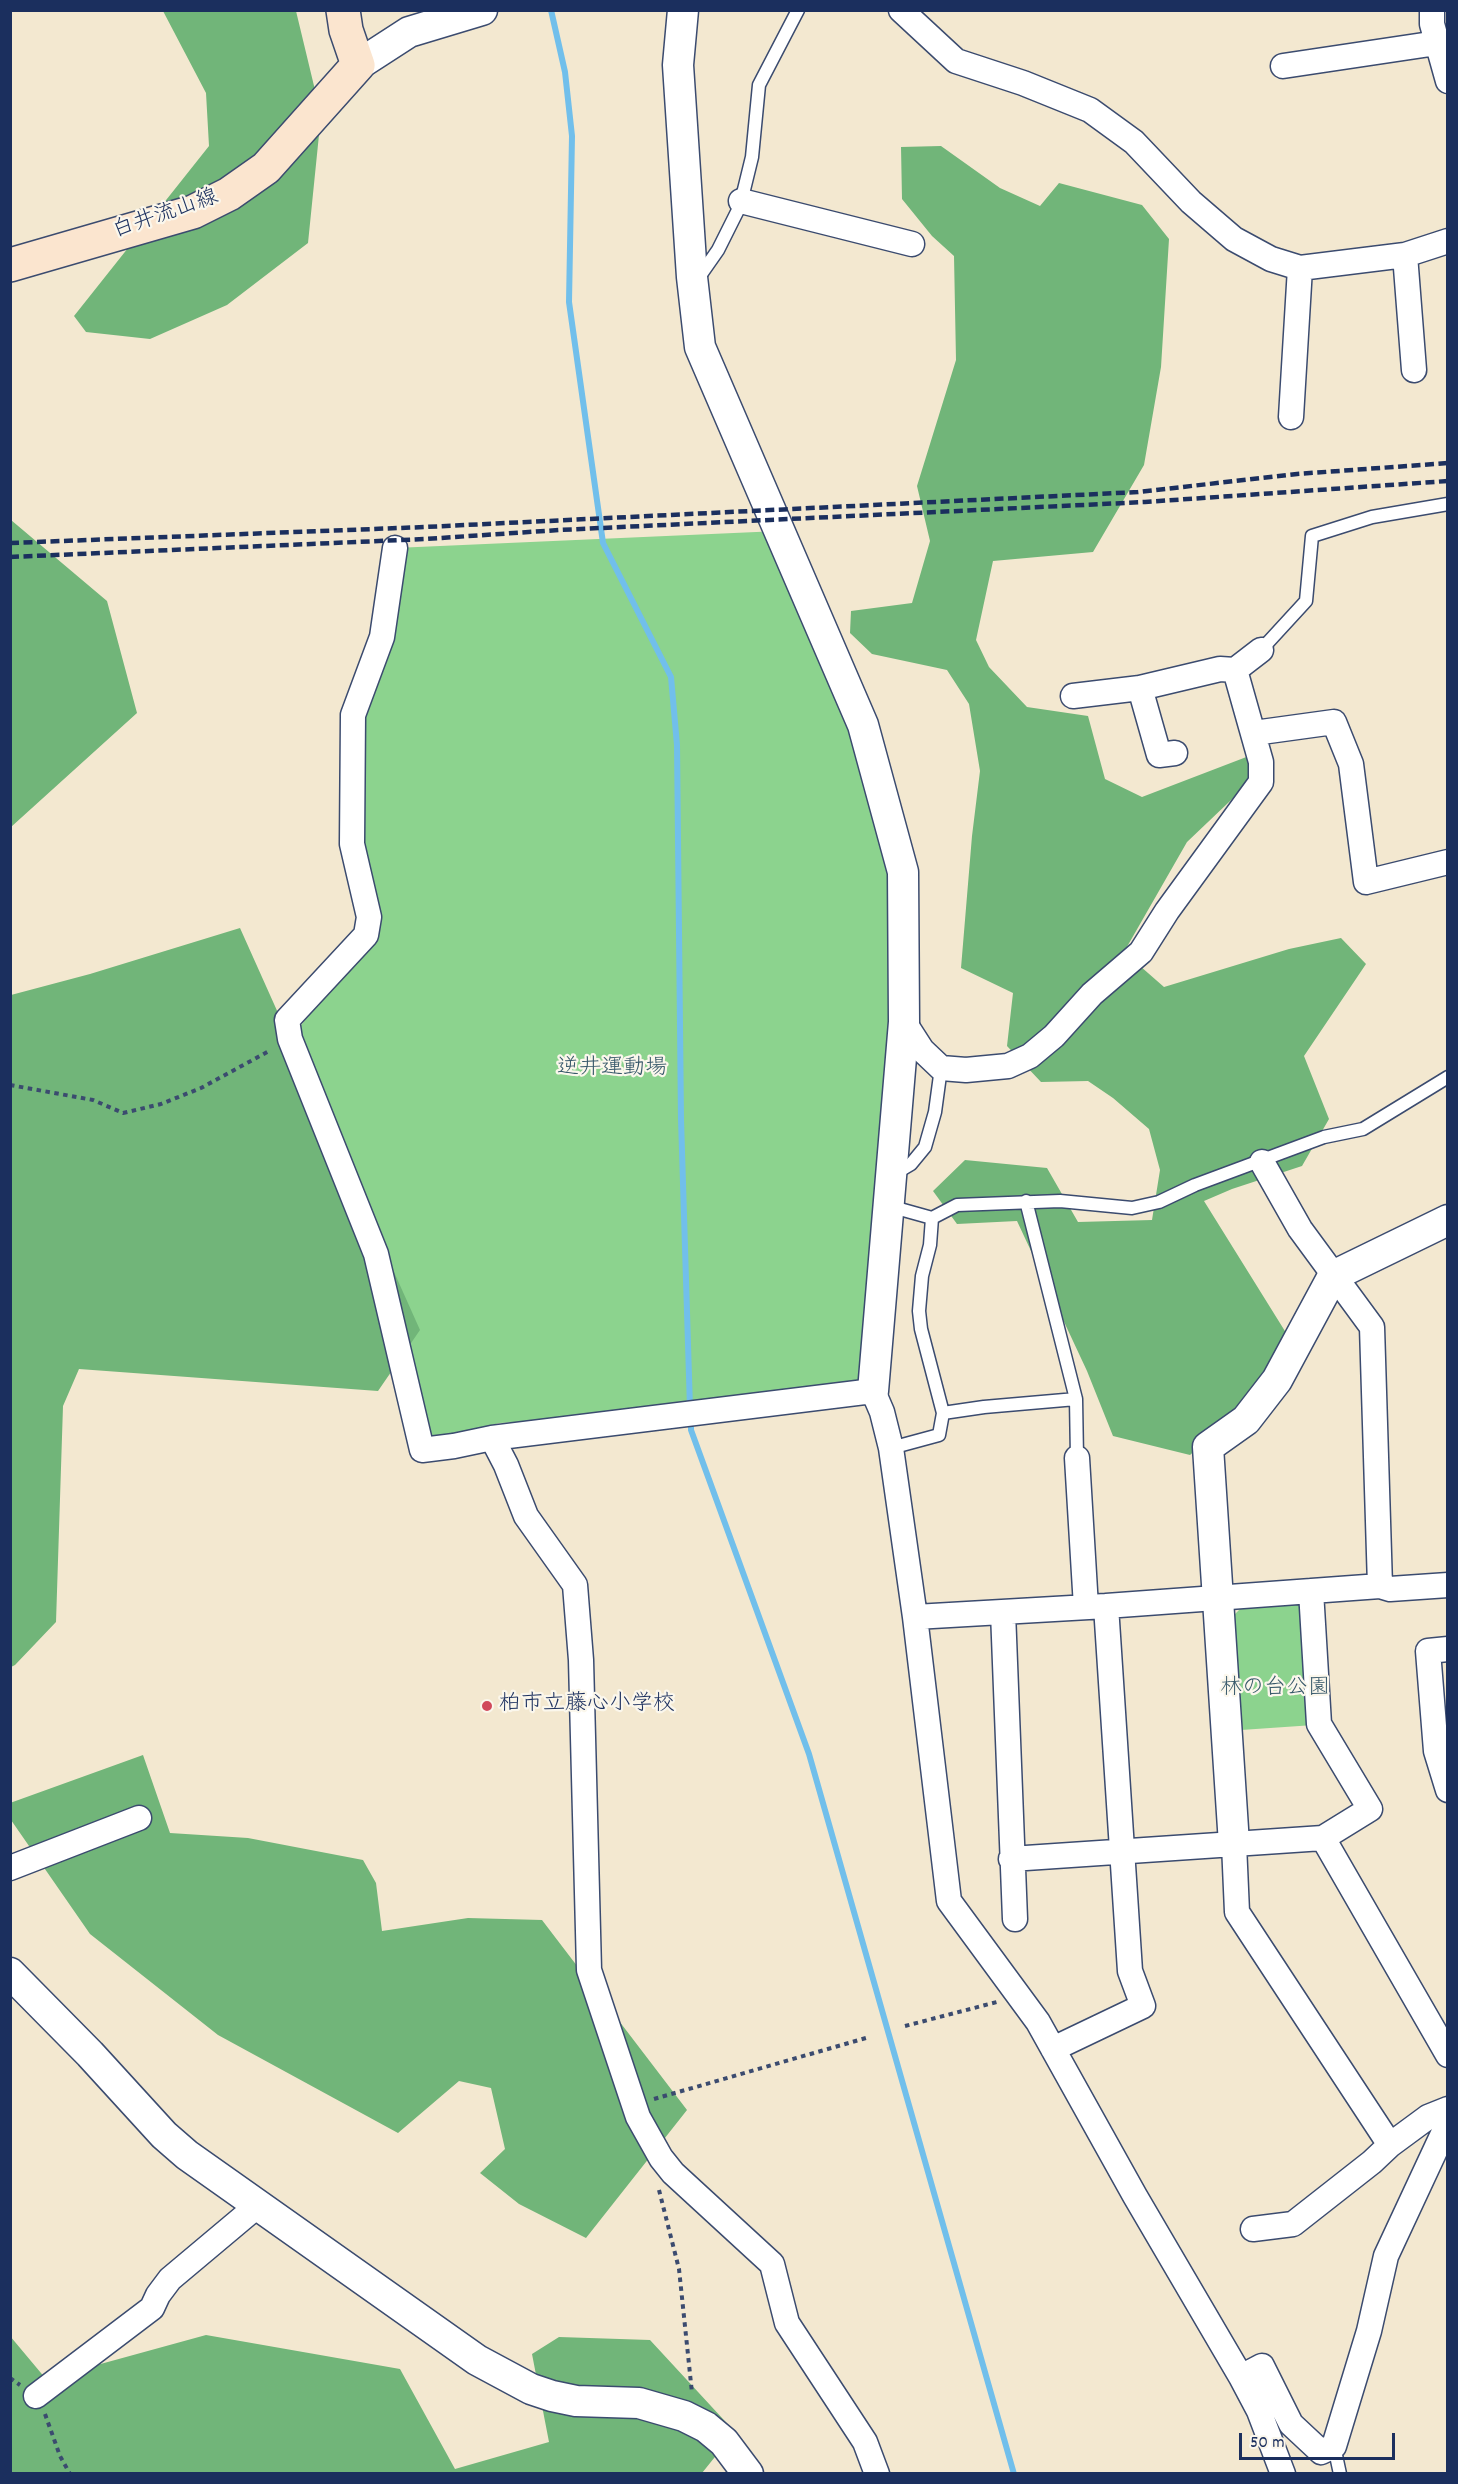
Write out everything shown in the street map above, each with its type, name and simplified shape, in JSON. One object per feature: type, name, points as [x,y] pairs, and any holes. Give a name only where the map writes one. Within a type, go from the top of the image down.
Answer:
[{"type":"main road","points":[[343,10],[346,30],[358,65]]},
{"type":"main road","name":"白井流山線","points":[[10,265],[192,212],[229,194],[266,168],[358,65]]},
{"type":"street","points":[[358,65],[409,32],[482,10]]},
{"type":"street","points":[[683,10],[678,65],[693,286],[700,347],[864,725],[903,872],[904,1022],[873,1391],[882,1412],[891,1448],[915,1617],[949,1901],[1038,2022],[1135,2196],[1241,2377],[1259,2411],[1283,2474]]},
{"type":"street","points":[[902,10],[956,61],[1023,83],[1090,110],[1134,142],[1191,202],[1234,238],[1271,260],[1300,268],[1405,255],[1448,241]]},
{"type":"street","points":[[1432,10],[1432,24],[1448,81]]},
{"type":"street","points":[[1283,66],[1437,43]]},
{"type":"street","points":[[741,201],[912,244]]},
{"type":"street","points":[[1405,255],[1414,370]]},
{"type":"street","points":[[1291,417],[1300,268]]},
{"type":"street","points":[[395,548],[382,637],[353,715],[352,844],[369,917],[366,935],[287,1020],[290,1039],[376,1254],[422,1450],[492,1438],[873,1391]]},
{"type":"street","points":[[1073,696],[1140,688],[1220,669],[1235,670],[1261,650]]},
{"type":"street","points":[[904,1022],[922,1050],[941,1068],[966,1070],[1008,1066],[1030,1056],[1054,1036],[1092,994],[1141,952],[1167,911],[1262,782],[1261,762],[1235,670]]},
{"type":"street","points":[[1140,688],[1160,755],[1175,753]]},
{"type":"street","points":[[1254,733],[1334,722],[1351,764],[1366,882],[1448,862]]},
{"type":"street","points":[[1262,1162],[1300,1229],[1372,1327],[1380,1586]]},
{"type":"street","points":[[1390,2145],[1237,1912],[1208,1447],[1246,1420],[1277,1380],[1333,1276],[1448,1220]]},
{"type":"street","points":[[492,1438],[506,1465],[526,1516],[575,1585],[581,1671],[588,1970],[636,2105],[638,2117],[661,2158],[673,2173],[772,2264],[787,2323],[865,2442],[877,2474]]},
{"type":"street","points":[[1053,2049],[1143,2006],[1130,1971],[1124,1851],[1077,1458]]},
{"type":"street","points":[[915,1617],[1380,1586],[1390,1588],[1448,1585]]},
{"type":"street","points":[[1011,1859],[1323,1838],[1370,1809],[1319,1724],[1311,1591]]},
{"type":"street","points":[[1003,1612],[1015,1919]]},
{"type":"street","points":[[1448,1649],[1428,1651],[1436,1751],[1448,1790]]},
{"type":"street","points":[[10,1868],[138,1818]]},
{"type":"street","points":[[1323,1838],[1448,2055]]},
{"type":"street","points":[[10,1973],[90,2054],[164,2135],[257,2206],[477,2360],[503,2376],[552,2396],[576,2401],[639,2403],[684,2416],[706,2427],[724,2442],[748,2474]]},
{"type":"street","points":[[1253,2229],[1293,2224],[1372,2162],[1390,2145],[1428,2117],[1448,2109]]},
{"type":"street","points":[[1241,2377],[1262,2366],[1291,2424],[1321,2452],[1334,2446],[1369,2331],[1386,2256],[1438,2166],[1448,2123]]},
{"type":"street","points":[[36,2396],[152,2308],[170,2279],[257,2206]]},
{"type":"lane","points":[[693,286],[718,250],[741,201],[752,157],[759,85],[798,10]]},
{"type":"lane","points":[[1261,650],[1306,600],[1312,536],[1372,517],[1448,504]]},
{"type":"lane","points":[[892,1176],[911,1164],[925,1146],[935,1113],[941,1068]]},
{"type":"lane","points":[[889,1206],[932,1218],[957,1205],[1060,1201],[1132,1208],[1159,1202],[1194,1185],[1262,1162],[1324,1137],[1363,1129],[1448,1077]]},
{"type":"lane","points":[[1026,1201],[1076,1399],[1077,1458]]},
{"type":"lane","points":[[891,1448],[939,1435],[943,1413],[921,1329],[919,1311],[922,1276],[930,1245],[932,1218]]},
{"type":"lane","points":[[943,1413],[1076,1399]]},
{"type":"lane","points":[[1334,2446],[1340,2474]]},
{"type":"path","points":[[10,1085],[37,1088],[93,1100],[123,1113],[161,1104],[201,1088],[290,1039]]},
{"type":"path","points":[[905,2026],[1019,1996]]},
{"type":"path","points":[[636,2105],[866,2038]]},
{"type":"path","points":[[673,2173],[659,2188],[679,2269],[689,2355],[692,2395],[684,2416]]},
{"type":"path","points":[[10,2378],[36,2396],[50,2422],[60,2456],[70,2474]]},
{"type":"green space","points":[[163,11],[296,11],[321,115],[308,243],[227,305],[150,339],[86,332],[74,316],[209,146],[206,93]]},
{"type":"green space","points":[[941,146],[1000,188],[1040,206],[1059,183],[1142,205],[1169,239],[1161,367],[1144,465],[1093,552],[993,561],[976,640],[989,667],[1027,707],[1088,716],[1105,779],[1142,797],[1249,756],[1249,783],[1187,842],[1124,952],[1164,987],[1289,949],[1341,938],[1366,964],[1304,1056],[1329,1119],[1302,1166],[1232,1189],[1204,1201],[1288,1336],[1240,1410],[1190,1455],[1113,1436],[1087,1371],[1017,1221],[957,1224],[933,1191],[965,1160],[1047,1168],[1078,1222],[1152,1220],[1160,1170],[1149,1129],[1113,1098],[1088,1081],[1041,1082],[1007,1046],[1013,993],[961,968],[980,771],[969,704],[947,670],[872,654],[850,633],[851,611],[912,603],[930,541],[917,486],[956,360],[954,256],[932,236],[902,199],[901,147]]},
{"type":"green space","points":[[11,520],[107,601],[137,713],[11,827]]},
{"type":"green space","name":"逆井運動場","points":[[779,531],[903,872],[873,1391],[714,1411],[500,1423],[431,1439],[290,1039],[314,1009],[369,917],[353,715],[395,548]]},
{"type":"green space","points":[[240,928],[420,1330],[378,1391],[79,1369],[63,1406],[56,1622],[11,1667],[11,995],[90,974]]},
{"type":"green space","name":"林の台公園","points":[[1303,1601],[1314,1725],[1241,1730],[1233,1616],[1244,1605]]},
{"type":"green space","points":[[143,1755],[170,1833],[248,1838],[363,1860],[376,1883],[382,1931],[468,1918],[542,1920],[687,2110],[586,2238],[519,2204],[480,2173],[505,2149],[491,2088],[459,2081],[398,2133],[218,2035],[90,1934],[11,1820],[10,1803]]},
{"type":"green space","points":[[206,2335],[400,2369],[455,2469],[549,2442],[532,2354],[559,2337],[650,2340],[735,2432],[702,2473],[11,2473],[10,2336],[46,2379]]},
{"type":"waterway","points":[[551,10],[565,72],[572,136],[569,302],[603,543],[671,677],[677,745],[681,1119],[690,1408]]},
{"type":"waterway","points":[[691,1418],[691,1430],[809,1754],[1014,2474]]},
{"type":"railway","points":[[10,543],[425,527],[1138,492],[1297,474],[1448,463]]},
{"type":"railway","points":[[10,557],[425,539],[559,530],[1145,502],[1448,481]]},
{"type":"place","name":"柏市立藤心小学校","points":[[487,1706]]}]
